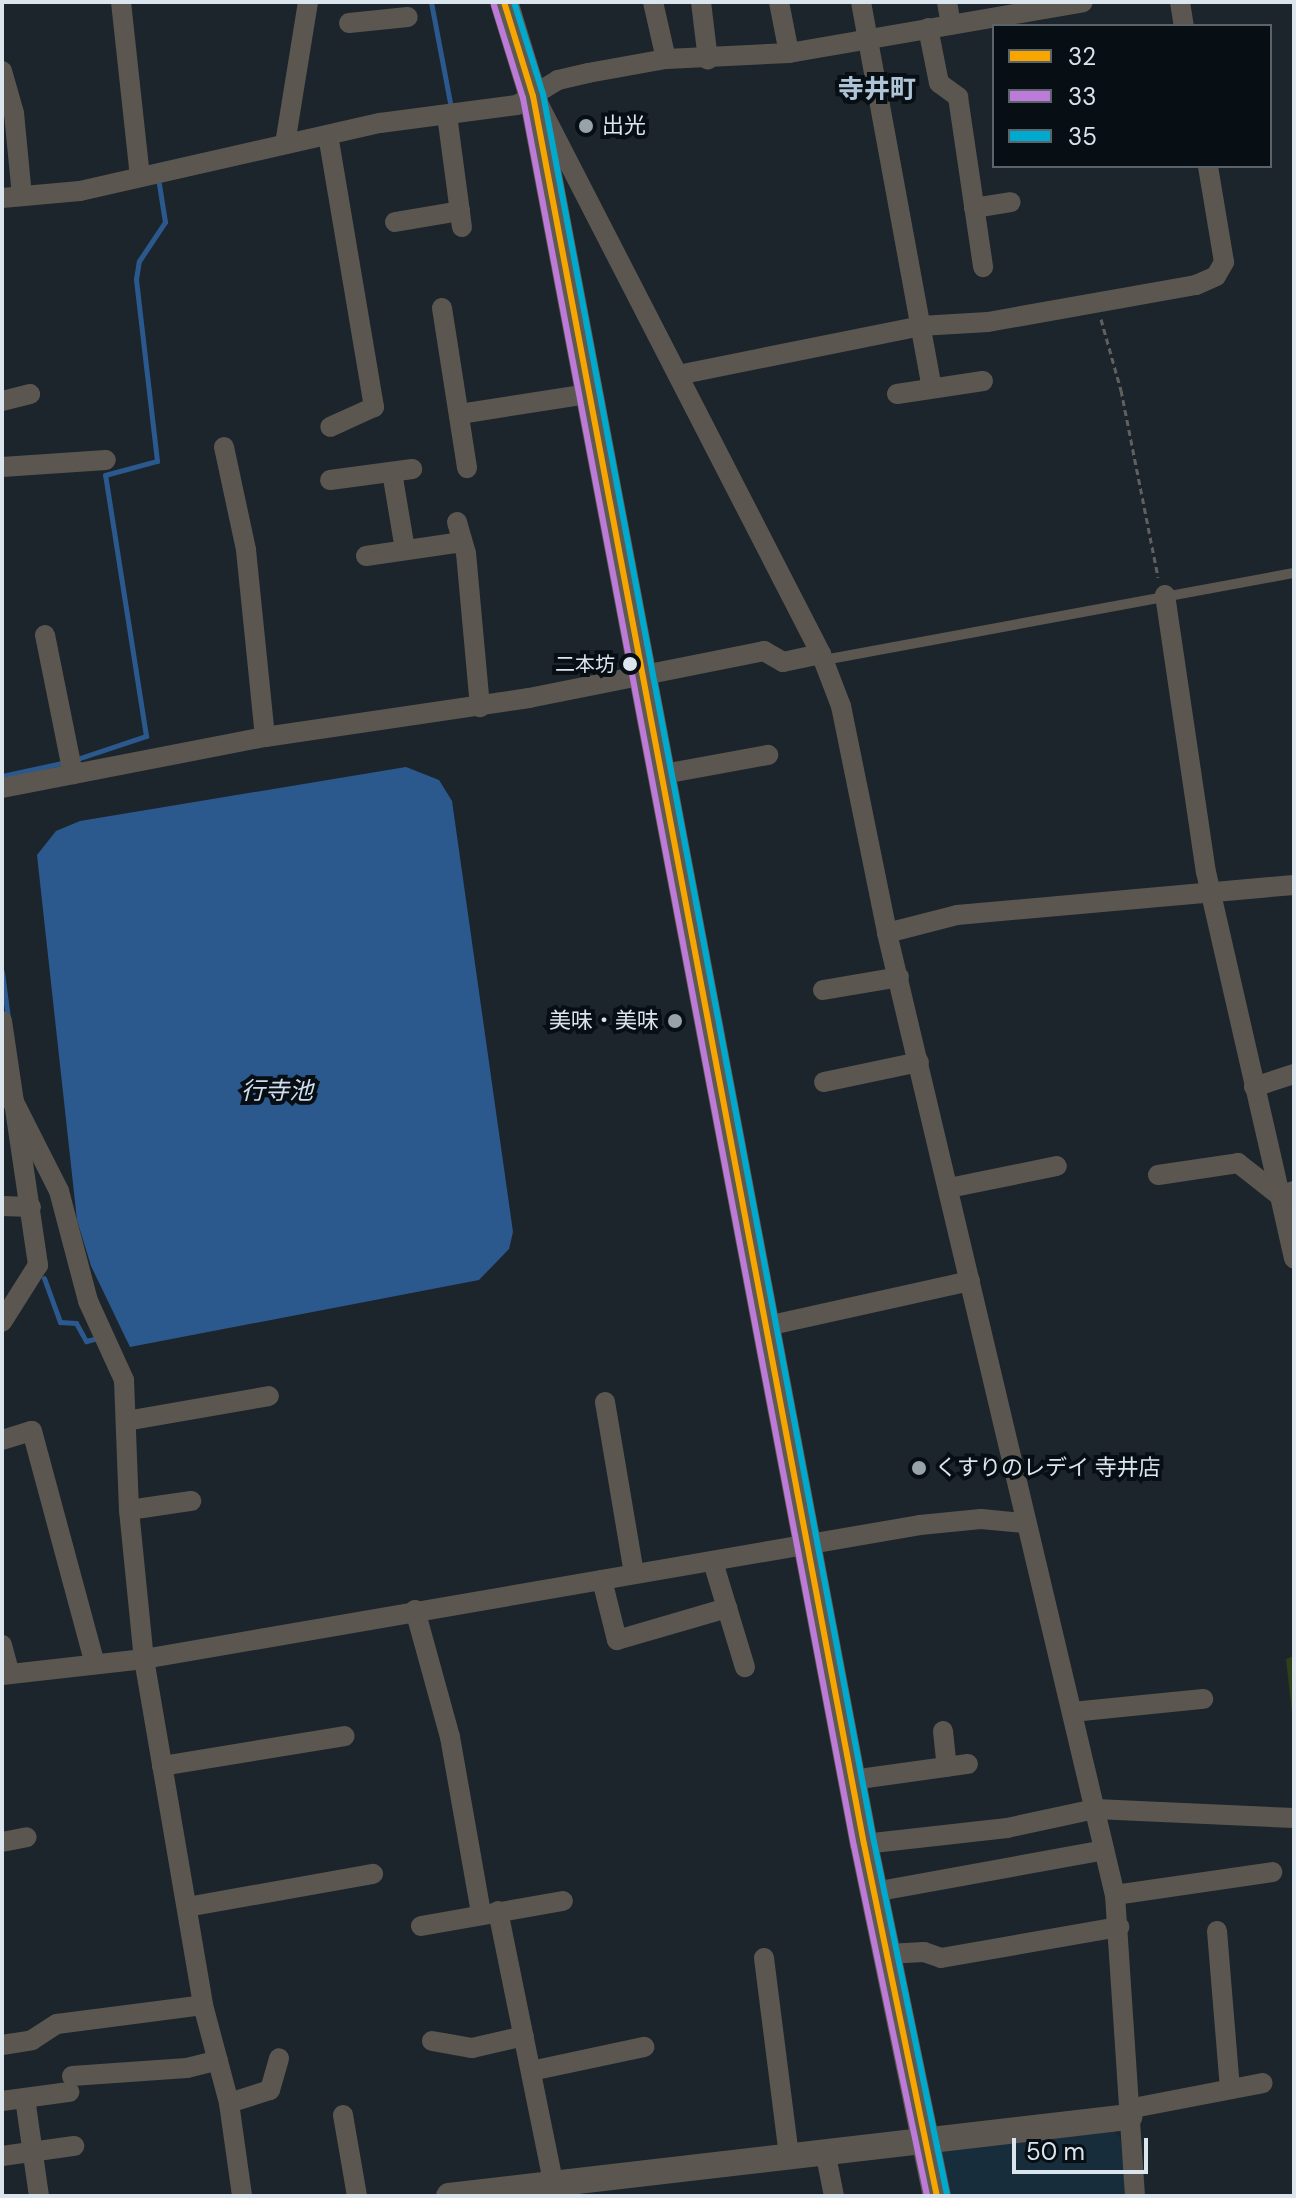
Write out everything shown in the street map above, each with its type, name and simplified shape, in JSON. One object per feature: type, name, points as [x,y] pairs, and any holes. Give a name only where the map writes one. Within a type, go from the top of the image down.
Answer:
[{"type":"main road","points":[[504,2],[533,96],[588,394],[646,673],[864,1844],[937,2196]]},
{"type":"street","points":[[121,2],[140,177]]},
{"type":"street","points":[[286,139],[308,2]]},
{"type":"street","points":[[653,2],[666,59]]},
{"type":"street","points":[[701,2],[708,60]]},
{"type":"street","points":[[779,2],[789,53]]},
{"type":"street","points":[[861,2],[932,388]]},
{"type":"street","points":[[947,2],[951,24]]},
{"type":"street","points":[[2,71],[8,114],[12,197],[80,191],[286,139],[517,105],[558,80],[666,59],[708,60],[789,53],[1045,5],[1083,2]]},
{"type":"street","points":[[1180,2],[1184,24]]},
{"type":"street","points":[[349,23],[396,12]]},
{"type":"street","points":[[928,28],[939,83],[958,97],[983,267]]},
{"type":"street","points":[[533,96],[551,120],[822,657],[841,706],[887,933],[949,1188],[1024,1523],[1115,1895],[1135,2196]]},
{"type":"street","points":[[395,222],[461,219],[447,115]]},
{"type":"street","points":[[328,135],[374,407],[330,427]]},
{"type":"street","points":[[678,375],[920,326],[988,322],[1216,276],[1224,262],[1208,168]]},
{"type":"street","points":[[974,208],[1011,202]]},
{"type":"street","points":[[442,308],[467,468]]},
{"type":"street","points":[[897,394],[983,381]]},
{"type":"street","points":[[2,401],[30,394]]},
{"type":"street","points":[[460,414],[588,394]]},
{"type":"street","points":[[224,447],[246,550],[265,737]]},
{"type":"street","points":[[2,467],[106,460]]},
{"type":"street","points":[[330,480],[402,470],[405,550]]},
{"type":"street","points":[[366,556],[405,550],[460,532],[480,707]]},
{"type":"street","points":[[1165,595],[1213,896],[1254,1087],[1287,1194],[1294,1258]]},
{"type":"street","points":[[45,635],[71,766]]},
{"type":"street","points":[[2,788],[71,766],[480,707],[764,651],[783,662],[822,657]]},
{"type":"street","points":[[664,774],[768,755]]},
{"type":"street","points":[[887,933],[957,915],[1213,896],[1294,885]]},
{"type":"street","points":[[823,990],[899,977]]},
{"type":"street","points":[[2,1021],[7,1098],[31,1207],[38,1265],[2,1322]]},
{"type":"street","points":[[824,1082],[919,1062]]},
{"type":"street","points":[[1254,1087],[1294,1074]]},
{"type":"street","points":[[7,1098],[59,1191],[88,1301],[124,1380],[129,1510],[144,1659],[203,2005],[229,2103],[242,2196]]},
{"type":"street","points":[[1158,1175],[1238,1163],[1287,1194]]},
{"type":"street","points":[[949,1188],[1057,1166]]},
{"type":"street","points":[[2,1206],[31,1207]]},
{"type":"street","points":[[767,1326],[970,1281]]},
{"type":"street","points":[[126,1421],[269,1396]]},
{"type":"street","points":[[605,1402],[634,1574]]},
{"type":"street","points":[[2,1440],[32,1431],[95,1664]]},
{"type":"street","points":[[129,1510],[191,1501]]},
{"type":"street","points":[[2,1645],[6,1675],[144,1659],[920,1525],[981,1519],[1024,1523]]},
{"type":"street","points":[[713,1562],[745,1667]]},
{"type":"street","points":[[602,1580],[617,1640],[727,1608]]},
{"type":"street","points":[[415,1610],[450,1737],[490,1912],[524,2036],[555,2188]]},
{"type":"street","points":[[1072,1712],[1203,1699]]},
{"type":"street","points":[[943,1731],[947,1767]]},
{"type":"street","points":[[162,1766],[345,1736]]},
{"type":"street","points":[[852,1780],[968,1764]]},
{"type":"street","points":[[864,1844],[1007,1828],[1095,1809],[1294,1818]]},
{"type":"street","points":[[2,1842],[27,1837]]},
{"type":"street","points":[[874,1892],[1104,1850]]},
{"type":"street","points":[[1115,1895],[1272,1872]]},
{"type":"street","points":[[187,1907],[373,1874]]},
{"type":"street","points":[[421,1926],[563,1901]]},
{"type":"street","points":[[887,1954],[941,1958],[1119,1927]]},
{"type":"street","points":[[1217,1931],[1230,2088]]},
{"type":"street","points":[[764,1958],[789,2155]]},
{"type":"street","points":[[2,2045],[32,2040],[57,2024],[203,2005]]},
{"type":"street","points":[[432,2041],[472,2048],[524,2036]]},
{"type":"street","points":[[531,2071],[644,2047]]},
{"type":"street","points":[[229,2103],[270,2090],[279,2058]]},
{"type":"street","points":[[2,2101],[25,2098],[71,2084],[187,2068],[218,2060]]},
{"type":"street","points":[[449,2196],[555,2188],[1128,2113],[1263,2083]]},
{"type":"street","points":[[25,2098],[39,2196]]},
{"type":"street","points":[[343,2115],[357,2196]]},
{"type":"street","points":[[2,2156],[74,2146]]},
{"type":"street","points":[[825,2151],[834,2196]]},
{"type":"lane","points":[[822,657],[952,634],[1054,621],[1165,595],[1294,573]]},
{"type":"path","points":[[1096,302],[1165,595]]},
{"type":"shaded area","points":[[1113,2130],[1120,2138],[1128,2196],[944,2196],[936,2157],[945,2147]]},
{"type":"green space","points":[[1294,1656],[1294,1722],[1293,1722],[1286,1659]]},
{"type":"water","name":"行寺池","points":[[406,767],[439,780],[452,801],[513,1232],[509,1249],[479,1280],[130,1347],[91,1266],[77,1220],[37,855],[56,831],[80,821]]},
{"type":"waterway","points":[[431,2],[451,108]]},
{"type":"waterway","points":[[77,759],[146,736],[105,475],[157,461],[136,279],[139,261],[165,222],[159,183]]},
{"type":"waterway","points":[[2,776],[67,762]]},
{"type":"waterway","points":[[2,972],[8,1018]]},
{"type":"waterway","points":[[44,1278],[60,1322],[76,1323],[86,1341],[98,1338]]},
{"type":"transit line","name":"32","points":[[504,2],[533,96],[864,1844],[937,2196]]},
{"type":"transit line","name":"35","points":[[514,2],[543,94],[874,1842],[947,2194]]},
{"type":"transit line","name":"33","points":[[494,5],[523,98],[854,1846],[927,2196]]},
{"type":"place","name":"出光","points":[[586,126]]},
{"type":"place","name":"二本坊","points":[[630,664]]},
{"type":"place","name":"美味・美味","points":[[675,1021]]},
{"type":"place","name":"くすりのレデイ 寺井店","points":[[919,1468]]},
{"type":"district","name":"寺井町","points":[[877,90]]}]
